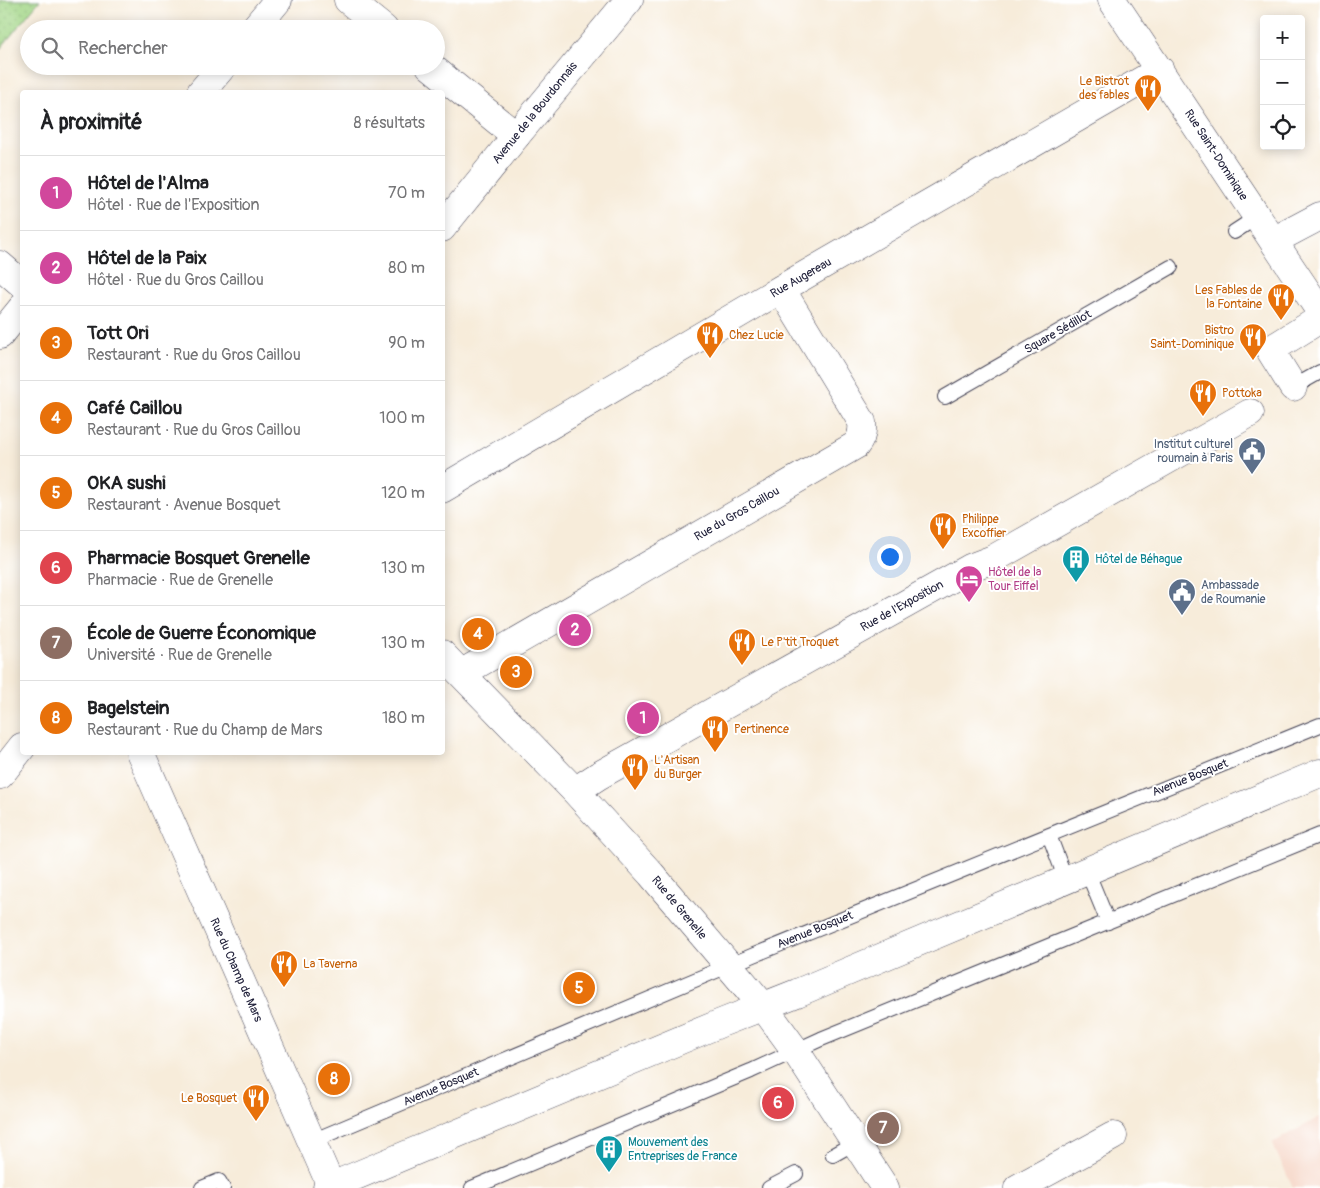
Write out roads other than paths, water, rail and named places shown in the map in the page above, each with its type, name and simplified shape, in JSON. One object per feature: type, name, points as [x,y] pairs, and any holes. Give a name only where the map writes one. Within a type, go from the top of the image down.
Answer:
[{"type":"street","points":[[261,20],[278,0]]},
{"type":"street","points":[[348,0],[373,20]]},
{"type":"street","name":"Avenue de la Bourdonnais","points":[[445,224],[629,0]]},
{"type":"street","name":"Rue Saint-Dominique","points":[[1112,0],[1320,311]]},
{"type":"street","name":"Rue Augereau","points":[[445,487],[781,289],[1160,70]]},
{"type":"street","points":[[203,90],[215,75]]},
{"type":"street","points":[[441,75],[516,136]]},
{"type":"street","points":[[1273,242],[1320,216]]},
{"type":"street","points":[[0,265],[20,282]]},
{"type":"street","name":"Rue du Gros Caillou","points":[[462,673],[856,445],[862,436],[862,422],[781,289]]},
{"type":"street","points":[[0,335],[20,310]]},
{"type":"street","points":[[1288,390],[1270,350],[1320,319]]},
{"type":"street","points":[[0,340],[7,346],[0,355]]},
{"type":"street","name":"Rue de l'Exposition","points":[[575,791],[972,567],[993,559],[1253,411]]},
{"type":"street","name":"Rue de Grenelle","points":[[445,657],[575,791],[651,874],[763,1006],[795,1050],[885,1188]]},
{"type":"street","points":[[0,775],[20,750]]},
{"type":"street","name":"Rue du Champ de Mars","points":[[141,755],[312,1141],[330,1187]]},
{"type":"street","points":[[330,1187],[1320,773]]},
{"type":"street","points":[[1018,1188],[1113,1136]]},
{"type":"lane","points":[[1234,232],[1257,217]]},
{"type":"lane","name":"Square Sédillot","points":[[946,396],[1171,267]]},
{"type":"lane","points":[[1288,390],[1320,372]]},
{"type":"lane","name":"Avenue Bosquet","points":[[312,1141],[728,966],[1320,725]]},
{"type":"lane","points":[[1049,835],[1108,922]]},
{"type":"lane","points":[[472,1188],[751,1071],[795,1050],[1320,835]]},
{"type":"lane","points":[[833,1155],[856,1142]]},
{"type":"lane","points":[[769,1188],[796,1174]]},
{"type":"lane","points":[[202,1188],[219,1181],[222,1188]]},
{"type":"place","name":"Le Bistrot des fables","points":[[1148,112]]},
{"type":"place","name":"Les Fables de la Fontaine","points":[[1281,321]]},
{"type":"place","name":"Chez Lucie","points":[[710,359]]},
{"type":"place","name":"Bistro Saint-Dominique","points":[[1253,361]]},
{"type":"place","name":"Pottoka","points":[[1203,417]]},
{"type":"place","name":"Institut culturel roumain à Paris","points":[[1252,475]]},
{"type":"place","name":"Philippe Excoffier","points":[[943,550]]},
{"type":"place","name":"Hôtel de Béhague","points":[[1076,583]]},
{"type":"place","name":"Hôtel de la Tour Eiffel","points":[[969,603]]},
{"type":"place","name":"Ambassade de Roumanie","points":[[1182,616]]},
{"type":"place","name":"Hôtel de la Paix","points":[[575,630]]},
{"type":"place","name":"Café Caillou","points":[[478,634]]},
{"type":"place","name":"Le P'tit Troquet","points":[[742,666]]},
{"type":"place","name":"Tott Ori","points":[[516,672]]},
{"type":"place","name":"Hôtel de l'Alma","points":[[643,718]]},
{"type":"place","name":"Pertinence","points":[[715,753]]},
{"type":"place","name":"L'Artisan du Burger","points":[[635,791]]},
{"type":"place","name":"La Taverna","points":[[284,988]]},
{"type":"place","name":"OKA sushi","points":[[579,988]]},
{"type":"place","name":"Bagelstein","points":[[334,1079]]},
{"type":"place","name":"Pharmacie Bosquet Grenelle","points":[[778,1103]]},
{"type":"place","name":"Le Bosquet","points":[[256,1122]]},
{"type":"place","name":"École de Guerre Économique","points":[[883,1128]]},
{"type":"place","name":"Mouvement des Entreprises de France","points":[[609,1173]]}]
